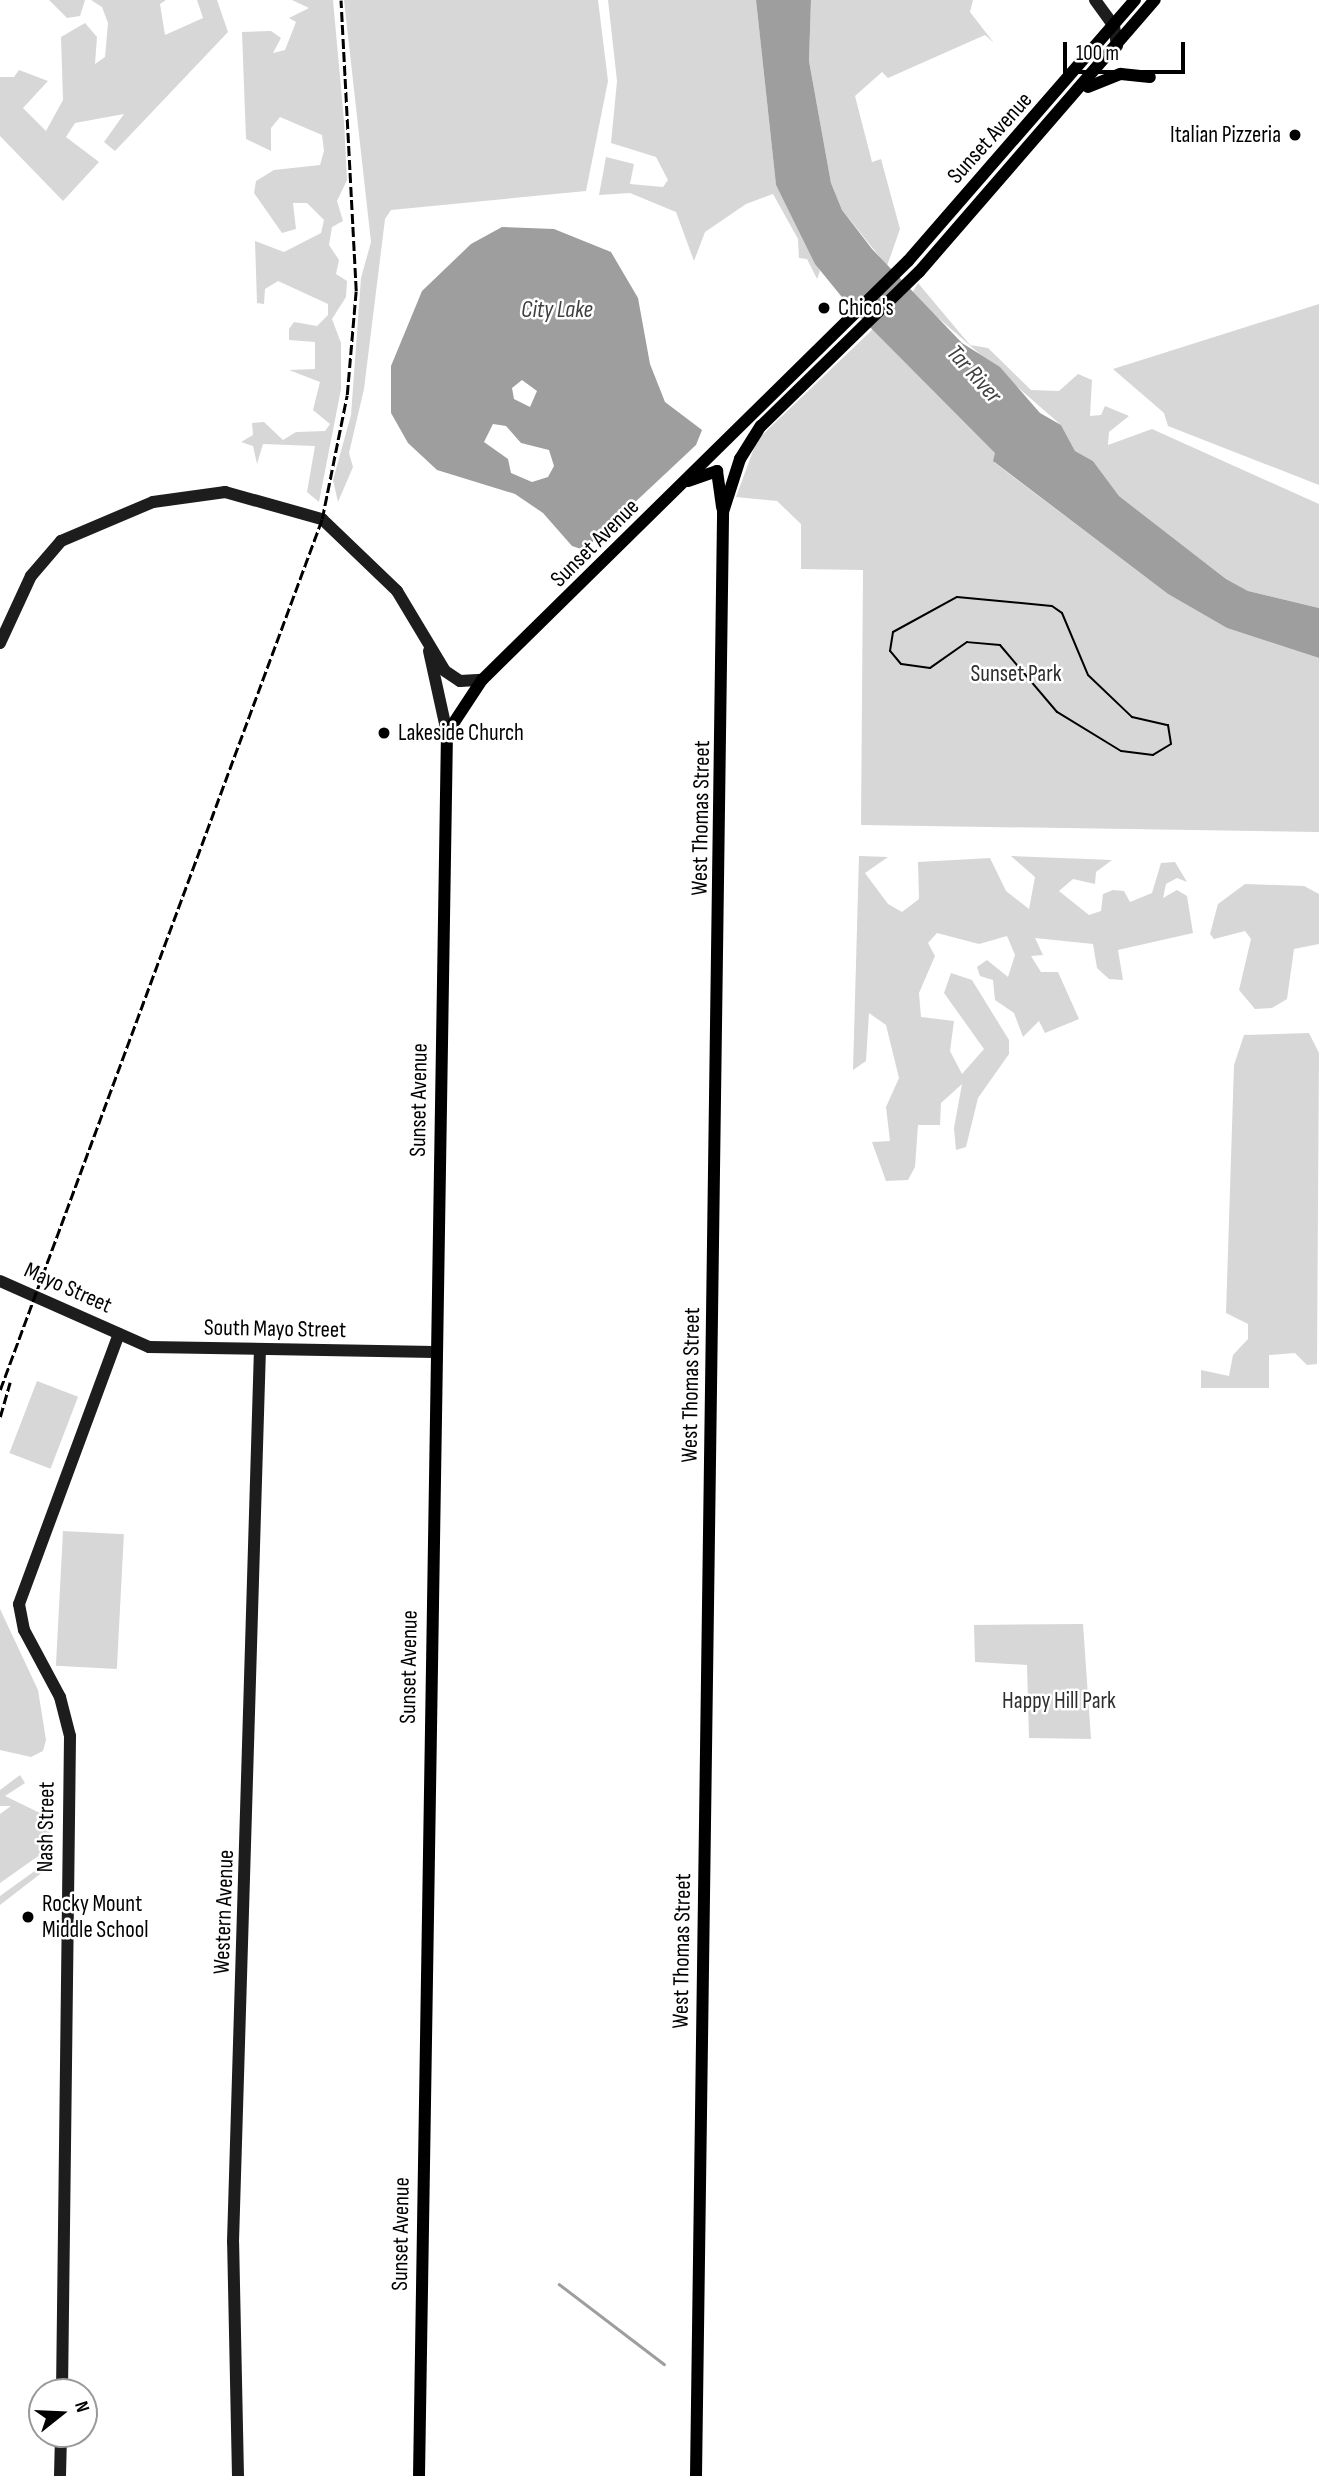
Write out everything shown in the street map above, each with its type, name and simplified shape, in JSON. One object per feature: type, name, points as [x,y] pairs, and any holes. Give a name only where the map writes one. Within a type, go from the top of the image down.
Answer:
[{"type":"main road","name":"Sunset Avenue","points":[[419,2476],[434,1352],[447,733],[482,680],[908,261],[1135,0]]},
{"type":"main road","name":"Sunset Avenue","points":[[850,341],[919,272],[1081,90],[1155,0]]},
{"type":"main road","points":[[1081,90],[1116,75],[1150,77]]},
{"type":"main road","name":"West Thomas Street","points":[[696,2476],[723,512],[750,440],[850,341]]},
{"type":"main road","points":[[682,483],[717,471],[723,512]]},
{"type":"street","points":[[1096,0],[1114,26],[1117,46]]},
{"type":"street","points":[[0,643],[31,576],[61,541],[153,502],[225,492],[322,519],[397,591],[450,676],[482,680]]},
{"type":"street","points":[[426,637],[447,733]]},
{"type":"street","name":"Mayo Street","points":[[0,1281],[119,1334]]},
{"type":"street","name":"South Mayo Street","points":[[119,1334],[149,1347],[434,1352]]},
{"type":"street","name":"Nash Street","points":[[62,2378],[70,1736],[60,1698],[24,1630],[19,1604],[119,1334]]},
{"type":"street","name":"Western Avenue","points":[[238,2476],[233,2242],[260,1350]]},
{"type":"street","points":[[60,2476],[61,2448]]},
{"type":"green space","points":[[49,0],[85,0],[80,16],[67,18]]},
{"type":"green space","points":[[91,0],[166,0],[160,4],[165,35],[203,18],[197,0],[217,0],[228,32],[115,151],[104,142],[124,114],[75,123],[66,137],[99,162],[63,201],[0,136],[0,77],[14,77],[19,70],[48,81],[23,108],[46,131],[63,100],[61,37],[85,23],[97,37],[95,64],[105,57],[108,23],[102,7]]},
{"type":"green space","points":[[292,0],[333,0],[344,121],[347,180],[337,201],[343,221],[332,227],[329,245],[339,260],[336,274],[347,281],[346,297],[332,319],[341,343],[341,389],[319,502],[307,492],[315,446],[263,444],[257,464],[253,446],[241,442],[253,435],[252,423],[264,422],[283,440],[296,432],[325,431],[330,424],[313,410],[320,382],[289,370],[315,369],[315,342],[289,340],[289,329],[294,322],[317,326],[328,315],[328,304],[278,281],[265,289],[264,304],[257,303],[255,241],[284,252],[321,233],[324,220],[307,203],[293,203],[296,229],[282,233],[254,193],[256,181],[274,170],[320,165],[324,151],[322,135],[280,117],[271,128],[271,151],[246,139],[242,32],[271,31],[281,38],[273,53],[285,50],[296,22],[289,18],[309,8]]},
{"type":"green space","points":[[344,0],[598,0],[608,81],[586,191],[391,210],[385,219],[364,389],[349,453],[353,467],[338,502],[333,480],[351,415],[361,278],[371,242]]},
{"type":"green space","points":[[608,0],[756,0],[776,185],[820,271],[817,279],[807,259],[799,258],[798,239],[773,194],[746,204],[705,232],[694,261],[676,212],[630,193],[599,195],[606,157],[634,164],[630,184],[663,187],[668,180],[656,157],[611,143],[617,81]]},
{"type":"green space","points":[[811,0],[973,0],[970,12],[994,43],[985,35],[888,78],[882,72],[855,96],[872,162],[881,159],[900,229],[887,266],[842,210],[831,183],[809,61]]},
{"type":"green space","points":[[918,283],[970,345],[988,348],[1031,390],[1059,391],[1078,374],[1092,380],[1090,416],[1101,415],[1105,406],[1129,416],[1109,432],[1108,445],[1152,429],[1319,504],[1319,608],[1248,591],[1226,579],[1119,496],[1093,461],[1075,451],[1061,425],[919,301],[912,293]]},
{"type":"green space","points":[[1319,304],[1319,485],[1168,426],[1164,413],[1113,369]]},
{"type":"green space","name":"Sunset Park","points":[[873,329],[996,453],[995,463],[1168,594],[1227,628],[1319,658],[1319,832],[861,825],[863,570],[801,569],[801,524],[777,501],[736,497],[757,440]]},
{"type":"green space","points":[[859,856],[888,857],[865,873],[888,904],[902,912],[919,899],[918,862],[990,858],[1006,891],[1029,909],[1035,877],[1011,856],[1112,860],[1096,872],[1095,884],[1073,879],[1059,891],[1089,915],[1101,911],[1103,894],[1113,890],[1124,891],[1130,902],[1152,893],[1161,863],[1175,862],[1187,882],[1177,878],[1166,884],[1163,898],[1177,890],[1187,896],[1193,933],[1118,950],[1123,980],[1109,979],[1097,968],[1093,944],[1035,938],[1043,955],[1031,956],[1041,972],[1058,972],[1079,1019],[1045,1033],[1039,1021],[1023,1037],[1014,1013],[995,1000],[993,980],[980,976],[977,967],[987,960],[1008,977],[1015,955],[1007,936],[979,944],[937,933],[928,943],[935,956],[919,993],[921,1017],[954,1021],[950,1051],[962,1074],[984,1049],[944,993],[951,973],[972,980],[1009,1040],[1009,1054],[978,1098],[966,1147],[956,1150],[954,1128],[962,1084],[941,1103],[940,1125],[918,1125],[915,1167],[908,1180],[886,1181],[872,1142],[890,1141],[886,1107],[899,1078],[886,1025],[869,1013],[866,1061],[853,1070]]},
{"type":"green space","points":[[1245,884],[1304,886],[1319,894],[1319,944],[1294,949],[1287,999],[1272,1008],[1255,1009],[1239,990],[1251,939],[1245,931],[1214,939],[1210,934],[1218,904]]},
{"type":"green space","points":[[1309,1033],[1319,1053],[1317,1364],[1307,1365],[1295,1353],[1269,1355],[1269,1388],[1201,1388],[1201,1370],[1229,1376],[1233,1355],[1248,1339],[1248,1324],[1226,1313],[1234,1065],[1244,1035]]},
{"type":"green space","points":[[37,1381],[78,1397],[50,1469],[9,1453]]},
{"type":"green space","points":[[63,1531],[124,1534],[117,1669],[56,1666]]},
{"type":"green space","points":[[0,1609],[38,1690],[46,1740],[43,1751],[31,1757],[0,1750]]},
{"type":"green space","name":"Happy Hill Park","points":[[1083,1624],[1091,1739],[1029,1738],[1027,1665],[975,1662],[974,1625]]},
{"type":"green space","points":[[20,1775],[25,1783],[5,1796],[42,1814],[50,1830],[51,1857],[44,1871],[0,1905],[0,1896],[36,1870],[44,1852],[0,1883],[0,1814],[11,1806],[0,1806],[0,1790]]},
{"type":"water","name":"Tar River","points":[[756,0],[811,0],[809,61],[831,183],[842,210],[872,249],[962,343],[1000,367],[1040,413],[1061,425],[1075,451],[1093,461],[1119,496],[1226,579],[1248,591],[1319,608],[1319,658],[1227,628],[1168,594],[993,461],[995,453],[850,307],[815,264],[776,185]]},
{"type":"water","name":"City Lake","points":[[502,227],[554,229],[611,252],[638,298],[650,364],[665,402],[702,430],[696,445],[584,550],[572,546],[543,513],[515,494],[437,470],[408,443],[391,413],[391,366],[422,291],[471,244]],"holes":[[[522,380],[537,391],[530,407],[514,399],[512,388]],[[493,424],[506,426],[521,443],[549,450],[554,466],[548,477],[532,482],[511,473],[508,459],[484,442]]]},
{"type":"waterway","points":[[559,2284],[664,2364]]},
{"type":"tram line","points":[[957,597],[1052,606],[1062,613],[1088,675],[1132,717],[1168,725],[1171,744],[1153,755],[1121,751],[1057,712],[1000,645],[967,642],[930,668],[901,664],[890,651],[893,632],[957,597]]},
{"type":"railway","points":[[0,1390],[322,519],[347,395],[356,291],[341,0]]},
{"type":"railway","points":[[0,1417],[10,1382]]},
{"type":"place","name":"Italian Pizzeria","points":[[1295,135]]},
{"type":"place","name":"Chico's","points":[[824,308]]},
{"type":"place","name":"Lakeside Church","points":[[384,733]]},
{"type":"place","name":"Rocky Mount Middle School","points":[[28,1917]]}]
